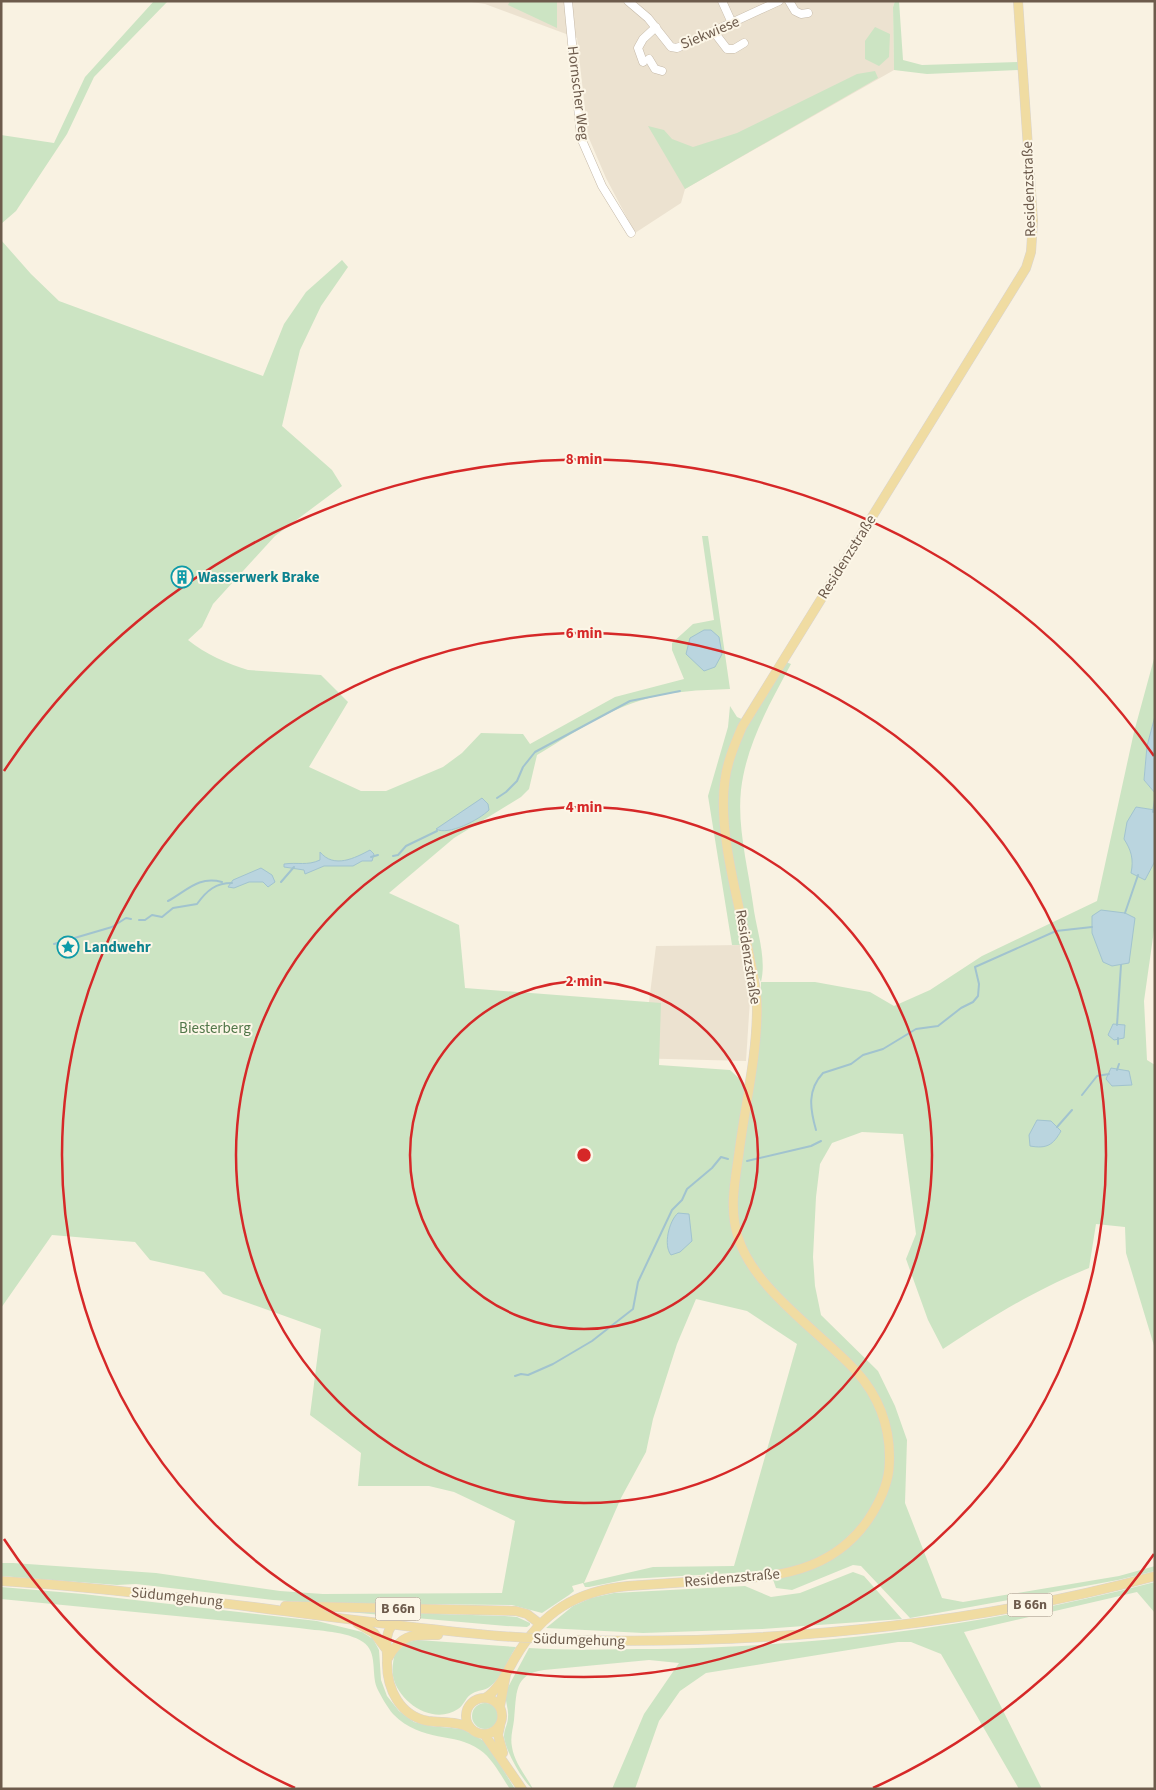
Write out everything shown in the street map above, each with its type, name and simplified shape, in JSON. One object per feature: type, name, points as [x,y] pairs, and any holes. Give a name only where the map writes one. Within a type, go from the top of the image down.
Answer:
[{"type":"main road","name":"Residenzstraße","points":[[485,1698],[490,1695],[506,1674],[519,1652],[540,1624],[560,1607],[582,1595],[606,1588],[782,1575],[806,1568],[826,1558],[860,1532],[873,1512],[887,1482],[890,1448],[887,1427],[871,1391],[856,1371],[767,1285],[752,1267],[738,1238],[734,1219],[733,1190],[754,1043],[757,1006],[750,959],[726,836],[723,797],[729,760],[742,727],[1026,268],[1031,252],[1032,221],[1018,1]]},
{"type":"main road","name":"Südumgehung","points":[[1,1582],[125,1592],[252,1606],[392,1626],[499,1636],[563,1640],[736,1640],[891,1627],[946,1620],[1061,1599],[1155,1576]]},
{"type":"main road","name":"B 66n","points":[[252,1606],[510,1611],[527,1614],[540,1624]]},
{"type":"main road","name":"B 66n","points":[[345,1619],[364,1625],[374,1633],[387,1653]]},
{"type":"main road","name":"B 66n","points":[[392,1626],[387,1634],[388,1682],[397,1701],[406,1711],[426,1720],[446,1722],[470,1728]]},
{"type":"main road","name":"B 66n","points":[[387,1653],[405,1637],[460,1632]]},
{"type":"main road","name":"Residenzstraße","points":[[500,1706],[506,1674]]},
{"type":"main road","points":[[446,1722],[464,1714],[473,1701],[485,1698],[493,1700],[500,1706],[503,1714],[499,1742],[507,1766]]},
{"type":"main road","points":[[467,1710],[466,1721],[470,1728],[484,1734],[522,1789]]},
{"type":"main road","points":[[484,1734],[496,1731],[500,1726]]},
{"type":"street","name":"Hornscher Weg","points":[[568,1],[581,138],[602,186],[631,234]]},
{"type":"street","name":"Siekwiese","points":[[628,1],[656,28],[671,47],[677,48],[779,1]]},
{"type":"street","points":[[722,1],[732,23]]},
{"type":"street","points":[[789,1],[795,11],[801,14],[808,13]]},
{"type":"street","points":[[656,28],[644,39],[638,48],[655,69],[662,71]]},
{"type":"street","points":[[714,32],[727,49],[734,49],[744,43]]},
{"type":"shaded area","points":[[465,1],[895,1],[893,7],[894,70],[685,189],[681,203],[635,233],[606,178],[588,136],[577,38],[485,4]]},
{"type":"shaded area","points":[[743,945],[751,984],[746,1061],[629,1058],[634,1002],[649,1002],[656,946]]},
{"type":"green space","points":[[154,1],[168,1],[94,77],[67,134],[16,211],[1,224],[1,135],[54,143],[85,77]]},
{"type":"green space","points":[[510,1],[557,1],[557,28],[508,5]]},
{"type":"green space","points":[[895,1],[899,1],[903,60],[922,65],[1018,62],[1019,70],[927,74],[894,70],[893,7]]},
{"type":"green space","points":[[875,27],[890,34],[889,57],[879,66],[865,59],[865,41]]},
{"type":"green space","points":[[875,71],[878,78],[685,189],[648,126],[664,130],[672,139],[693,147],[737,133],[857,74]]},
{"type":"green space","name":"Biesterberg","points":[[1,240],[31,274],[59,301],[263,376],[284,324],[306,292],[342,260],[348,267],[321,306],[300,350],[282,426],[332,470],[342,486],[275,536],[213,604],[202,627],[188,640],[217,658],[248,670],[321,675],[348,702],[309,767],[361,791],[386,791],[443,767],[462,753],[481,733],[523,734],[530,744],[615,697],[684,679],[672,650],[672,643],[693,624],[714,620],[702,536],[708,536],[730,689],[684,692],[650,698],[612,711],[574,732],[537,755],[529,789],[521,797],[454,838],[389,893],[459,925],[465,988],[661,1003],[659,1065],[730,1070],[745,1084],[753,1084],[760,1033],[761,982],[815,982],[870,992],[894,1006],[930,990],[982,956],[1097,901],[1134,732],[1155,655],[1155,716],[1147,746],[1144,780],[1155,793],[1155,810],[1136,807],[1124,838],[1131,855],[1132,873],[1145,879],[1155,861],[1155,923],[1144,1001],[1147,1060],[1155,1065],[1155,1349],[1126,1253],[1125,1227],[1096,1224],[1089,1268],[1014,1305],[943,1349],[928,1320],[906,1259],[916,1234],[903,1134],[862,1132],[832,1143],[820,1164],[816,1197],[813,1257],[815,1286],[821,1315],[878,1371],[895,1406],[907,1440],[905,1503],[942,1598],[963,1602],[1119,1576],[1155,1566],[1155,1571],[1118,1580],[910,1618],[861,1566],[853,1565],[792,1590],[776,1588],[770,1571],[629,1579],[589,1587],[585,1587],[583,1583],[572,1586],[574,1591],[542,1613],[512,1605],[317,1603],[273,1600],[136,1584],[117,1585],[1,1576],[1,1563],[13,1563],[156,1573],[280,1591],[323,1594],[502,1593],[515,1521],[454,1492],[429,1486],[358,1486],[361,1453],[310,1415],[321,1329],[223,1294],[204,1272],[150,1260],[135,1242],[52,1235],[1,1308]],"holes":[[[696,1299],[747,1311],[797,1344],[734,1566],[653,1567],[584,1583],[621,1498],[646,1452],[653,1419],[677,1344]]]},
{"type":"green space","points":[[786,662],[791,664],[767,709],[753,741],[741,790],[740,818],[754,914],[762,953],[763,972],[761,982],[743,945],[732,945],[708,796],[728,727],[730,706],[737,717],[749,722]]},
{"type":"green space","points":[[853,1572],[864,1576],[902,1619],[761,1629],[643,1633],[546,1628],[573,1606],[591,1598],[614,1593],[745,1586],[771,1597],[800,1593]]},
{"type":"green space","points":[[1155,1582],[1155,1613],[1137,1592],[964,1632],[1042,1789],[1019,1789],[941,1654],[911,1642],[898,1642],[706,1673],[680,1691],[659,1721],[635,1789],[612,1789],[644,1714],[679,1663],[649,1660],[544,1670],[527,1676],[518,1687],[511,1743],[513,1753],[533,1789],[520,1773],[505,1742],[504,1733],[508,1714],[506,1691],[529,1648],[593,1650],[721,1647],[846,1638],[970,1621],[1031,1610]]},
{"type":"green space","points":[[1,1587],[83,1594],[317,1621],[362,1632],[373,1639],[379,1650],[381,1680],[387,1696],[399,1711],[414,1722],[430,1726],[462,1729],[486,1742],[515,1789],[510,1789],[493,1763],[480,1750],[470,1744],[416,1730],[393,1714],[377,1688],[371,1651],[368,1646],[356,1638],[332,1632],[299,1628],[1,1599]]},
{"type":"green space","points":[[337,1611],[505,1616],[517,1617],[530,1623],[530,1625],[527,1627],[506,1626]]},
{"type":"green space","points":[[418,1640],[516,1647],[492,1685],[472,1693],[458,1709],[448,1714],[438,1715],[418,1709],[409,1702],[396,1686],[393,1676],[395,1653],[408,1642]]},
{"type":"green space","points":[[485,1703],[495,1706],[498,1716],[495,1726],[485,1729],[475,1726],[472,1716],[475,1706]]},
{"type":"water","points":[[704,630],[711,630],[719,637],[722,654],[715,667],[704,671],[686,654],[690,638]]},
{"type":"water","points":[[1155,716],[1155,793],[1144,780],[1147,746]]},
{"type":"water","points":[[482,798],[488,804],[489,810],[478,818],[455,829],[441,831],[436,829]]},
{"type":"water","points":[[1136,807],[1155,810],[1155,861],[1145,880],[1131,873],[1131,855],[1124,839],[1127,822]]},
{"type":"water","points":[[370,850],[374,854],[372,861],[362,861],[353,866],[324,866],[305,874],[304,870],[284,867],[284,864],[307,863],[320,860],[320,852],[332,860],[338,861],[351,859]]},
{"type":"water","points":[[261,868],[272,875],[275,882],[268,887],[263,882],[249,882],[234,888],[228,887],[233,880]]},
{"type":"water","points":[[1101,910],[1125,913],[1135,918],[1129,963],[1112,966],[1103,962],[1092,933],[1092,916]]},
{"type":"water","points":[[1113,1024],[1125,1025],[1124,1038],[1114,1040],[1108,1035]]},
{"type":"water","points":[[1111,1068],[1129,1071],[1132,1085],[1112,1086],[1106,1079]]},
{"type":"water","points":[[1037,1120],[1051,1121],[1061,1131],[1049,1145],[1041,1147],[1030,1146],[1029,1135]]},
{"type":"water","points":[[678,1213],[689,1214],[692,1241],[680,1252],[671,1255],[667,1245],[668,1233]]},
{"type":"waterway","points":[[497,798],[517,781],[523,767],[535,752],[630,701],[680,691]]},
{"type":"waterway","points":[[1153,812],[1155,800]]},
{"type":"waterway","points":[[393,856],[398,855],[406,846],[437,831]]},
{"type":"waterway","points":[[371,857],[378,855]]},
{"type":"waterway","points":[[281,882],[294,867]]},
{"type":"waterway","points":[[1125,913],[1138,875]]},
{"type":"waterway","points":[[168,901],[200,882],[222,882]]},
{"type":"waterway","points":[[139,920],[145,920],[152,915],[162,917],[173,908],[197,904],[212,888],[221,884],[232,883]]},
{"type":"waterway","points":[[54,944],[112,927],[126,918],[131,919]]},
{"type":"waterway","points":[[816,1130],[811,1100],[814,1086],[823,1073],[851,1064],[863,1055],[883,1049],[916,1029],[938,1026],[961,1008],[973,1002],[978,996],[979,984],[975,967],[1056,931],[1092,927]]},
{"type":"waterway","points":[[1117,1025],[1121,965]]},
{"type":"waterway","points":[[1118,1038],[1118,1044]]},
{"type":"waterway","points":[[1117,1070],[1119,1064]]},
{"type":"waterway","points":[[1082,1095],[1097,1076],[1109,1074]]},
{"type":"waterway","points":[[1057,1127],[1072,1110]]},
{"type":"waterway","points":[[747,1161],[811,1146],[821,1141]]},
{"type":"waterway","points":[[515,1376],[521,1374],[528,1375],[553,1364],[592,1341],[633,1309],[638,1282],[672,1210],[682,1200],[687,1189],[712,1168],[721,1157],[728,1159]]},
{"type":"place","name":"Wasserwerk Brake","points":[[182,577]]},
{"type":"place","name":"Landwehr","points":[[68,947]]}]
